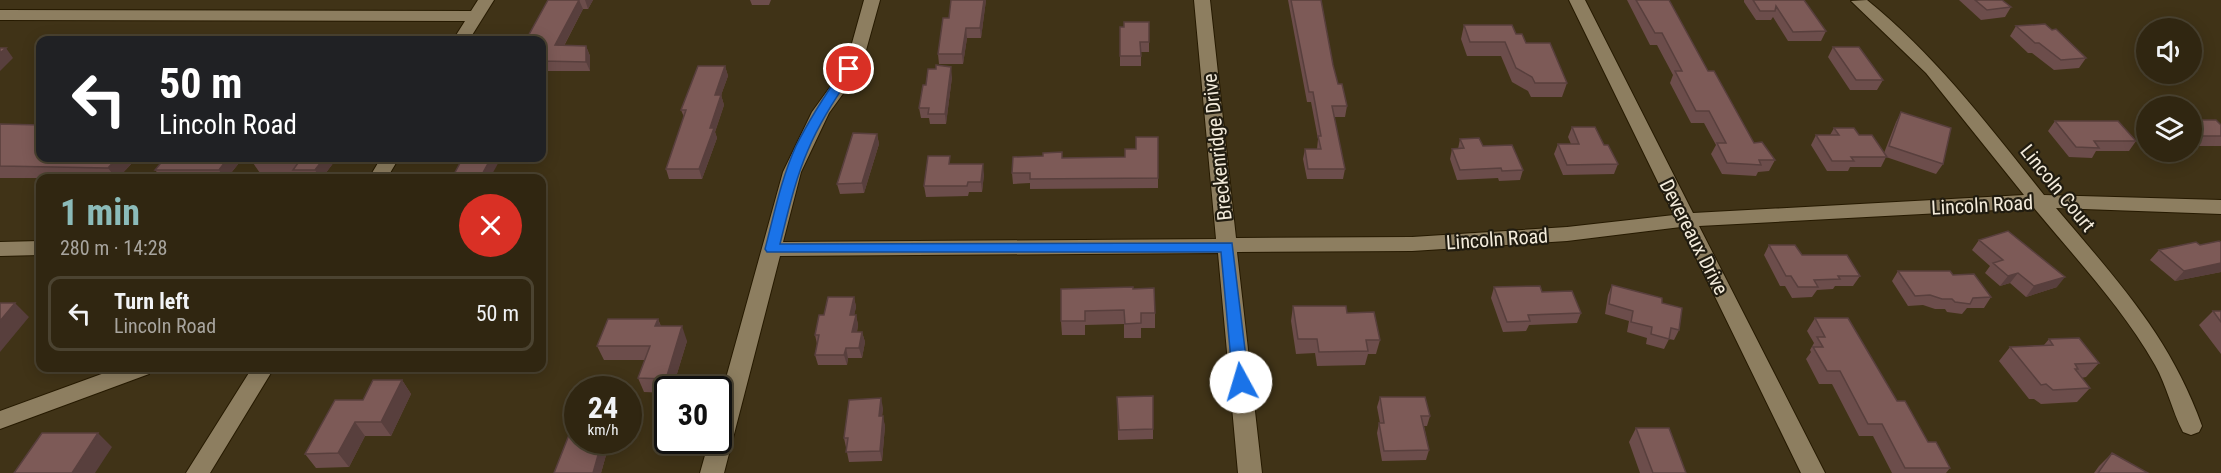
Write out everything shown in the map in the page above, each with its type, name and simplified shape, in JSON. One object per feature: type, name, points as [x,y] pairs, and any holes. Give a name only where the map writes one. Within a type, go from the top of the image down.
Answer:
[{"type":"street","points":[[464,36],[486,0]]},
{"type":"street","points":[[712,473],[792,172],[821,112],[841,84],[857,54],[872,0]]},
{"type":"street","name":"Breckenridge Drive","points":[[1202,0],[1251,473]]},
{"type":"street","name":"Devereaux Drive","points":[[1577,0],[1813,473]]},
{"type":"street","name":"Lincoln Court","points":[[1859,1],[1892,28],[1932,69],[2147,335],[2176,384],[2191,426]]},
{"type":"street","points":[[0,15],[477,16]]},
{"type":"street","name":"Lincoln Road","points":[[772,249],[1227,247],[1480,241],[1567,234],[1685,220],[2039,201],[2221,207]]},
{"type":"street","points":[[0,249],[36,249]]},
{"type":"street","points":[[0,420],[130,372]]},
{"type":"street","points":[[198,473],[261,372]]},
{"type":"building","points":[[548,0],[579,0],[555,45],[586,46],[586,62],[546,61],[546,36],[528,36]]},
{"type":"building","points":[[951,0],[984,0],[980,28],[966,28],[962,54],[938,54],[943,18],[949,18]]},
{"type":"building","points":[[1291,0],[1321,0],[1333,65],[1338,84],[1342,84],[1347,106],[1332,106],[1345,169],[1308,169],[1305,149],[1321,149],[1318,136],[1321,136],[1313,92],[1309,92]]},
{"type":"building","points":[[1636,0],[1669,0],[1708,71],[1714,71],[1754,143],[1762,142],[1775,160],[1759,160],[1761,165],[1727,163],[1717,143],[1726,143],[1709,111],[1696,111],[1675,71],[1682,71],[1662,33],[1655,33]]},
{"type":"building","points":[[1753,0],[1804,0],[1826,31],[1793,32],[1776,6],[1775,11],[1760,11]]},
{"type":"building","points":[[1975,0],[2002,0],[2011,7],[1987,10]]},
{"type":"building","points":[[1124,22],[1149,22],[1149,42],[1140,42],[1141,56],[1120,56],[1120,27],[1124,27]]},
{"type":"building","points":[[2045,24],[2052,30],[2056,29],[2086,58],[2061,60],[2039,43],[2035,43],[2016,26]]},
{"type":"building","points":[[1464,25],[1512,25],[1516,34],[1522,34],[1526,43],[1550,43],[1567,83],[1535,83],[1532,77],[1516,68],[1505,42],[1470,42]]},
{"type":"building","points":[[1833,47],[1859,47],[1883,80],[1856,80]]},
{"type":"building","points":[[936,65],[951,67],[945,114],[928,114],[929,108],[919,108],[928,69],[936,69]]},
{"type":"building","points":[[698,66],[725,66],[715,95],[721,95],[710,128],[714,128],[699,169],[666,169],[686,110],[681,110]]},
{"type":"building","points":[[1901,112],[1951,128],[1943,164],[1889,146]]},
{"type":"building","points":[[2202,120],[2216,120],[2221,125],[2221,136],[2202,136]]},
{"type":"building","points":[[2055,121],[2118,121],[2136,141],[2094,141],[2099,148],[2076,147]]},
{"type":"building","points":[[0,124],[36,125],[36,162],[113,162],[108,168],[0,166]]},
{"type":"building","points":[[1572,127],[1595,127],[1604,145],[1608,145],[1618,164],[1567,165],[1558,144],[1579,144]]},
{"type":"building","points":[[1834,128],[1854,128],[1859,135],[1872,135],[1887,157],[1851,157],[1854,161],[1832,161],[1816,135],[1839,135]]},
{"type":"building","points":[[853,133],[877,134],[862,183],[837,184]]},
{"type":"building","points":[[1136,137],[1158,137],[1158,178],[1030,179],[1030,173],[1012,173],[1013,157],[1043,156],[1043,153],[1062,152],[1062,158],[1125,157],[1125,149],[1136,149]]},
{"type":"building","points":[[1479,138],[1483,146],[1512,145],[1523,170],[1502,171],[1501,168],[1460,170],[1452,149],[1464,148],[1460,139]]},
{"type":"building","points":[[928,156],[950,156],[949,164],[983,164],[981,182],[968,182],[967,186],[924,186]]},
{"type":"building","points":[[162,162],[225,162],[219,170],[155,170]]},
{"type":"building","points":[[321,162],[315,170],[293,170],[298,163],[253,163]]},
{"type":"building","points":[[489,162],[482,174],[454,174],[460,163],[458,163]]},
{"type":"building","points":[[2008,231],[2065,277],[2034,286],[2018,273],[2008,276],[1993,263],[2003,260],[1979,240]]},
{"type":"building","points":[[2196,242],[2200,245],[2221,242],[2221,263],[2184,271],[2159,250]]},
{"type":"building","points":[[1769,245],[1795,245],[1802,255],[1847,255],[1860,276],[1838,276],[1840,279],[1814,280],[1818,287],[1798,287],[1791,276],[1786,276]]},
{"type":"building","points":[[1898,271],[1950,271],[1953,275],[1974,274],[1991,297],[1973,298],[1970,304],[1930,295],[1915,296]]},
{"type":"building","points":[[1612,285],[1662,298],[1662,303],[1682,308],[1679,330],[1671,328],[1669,339],[1651,334],[1652,327],[1631,322],[1633,311],[1609,304]]},
{"type":"building","points":[[1540,286],[1542,292],[1572,291],[1581,313],[1528,315],[1530,321],[1507,322],[1494,287]]},
{"type":"building","points":[[1133,287],[1133,289],[1154,288],[1155,313],[1141,313],[1141,323],[1125,324],[1124,310],[1085,311],[1085,321],[1061,321],[1061,289]]},
{"type":"building","points":[[828,297],[854,297],[850,315],[856,315],[852,332],[862,332],[859,348],[846,348],[844,355],[815,355],[819,335],[815,335],[819,315],[824,315]]},
{"type":"building","points":[[0,303],[15,303],[0,321]]},
{"type":"building","points":[[1293,306],[1346,306],[1347,313],[1374,312],[1380,340],[1366,340],[1368,351],[1319,352],[1317,339],[1298,339]]},
{"type":"building","points":[[2213,311],[2221,311],[2221,322]]},
{"type":"building","points":[[1815,318],[1848,318],[1897,401],[1905,401],[1928,442],[1936,442],[1950,468],[1905,468],[1882,424],[1868,424],[1840,371],[1827,371],[1813,347],[1823,347],[1817,337],[1825,337]]},
{"type":"building","points":[[608,319],[658,319],[655,326],[682,326],[667,376],[654,376],[654,379],[639,376],[650,346],[597,346]]},
{"type":"building","points":[[2079,338],[2099,363],[2075,364],[2078,369],[2075,369],[2090,388],[2053,390],[2046,384],[2041,385],[2010,347],[2053,345],[2049,339]]},
{"type":"building","points":[[373,380],[402,380],[381,422],[355,422],[338,453],[305,454],[335,400],[363,400]]},
{"type":"building","points":[[1153,396],[1153,429],[1119,430],[1117,397]]},
{"type":"building","points":[[1380,397],[1425,397],[1430,416],[1421,416],[1429,450],[1384,451],[1379,423],[1384,423]]},
{"type":"building","points":[[881,398],[879,416],[883,416],[880,451],[846,452],[848,438],[844,438],[849,400]]},
{"type":"building","points":[[1636,428],[1669,428],[1686,473],[1653,473]]},
{"type":"building","points":[[42,433],[98,433],[72,473],[14,473]]},
{"type":"building","points":[[564,448],[564,454],[598,454],[593,473],[554,473]]},
{"type":"building","points":[[2112,453],[2148,473],[2098,473]]},
{"type":"route","points":[[849,69],[802,147],[790,178],[772,249],[1227,247],[1241,382]]}]
